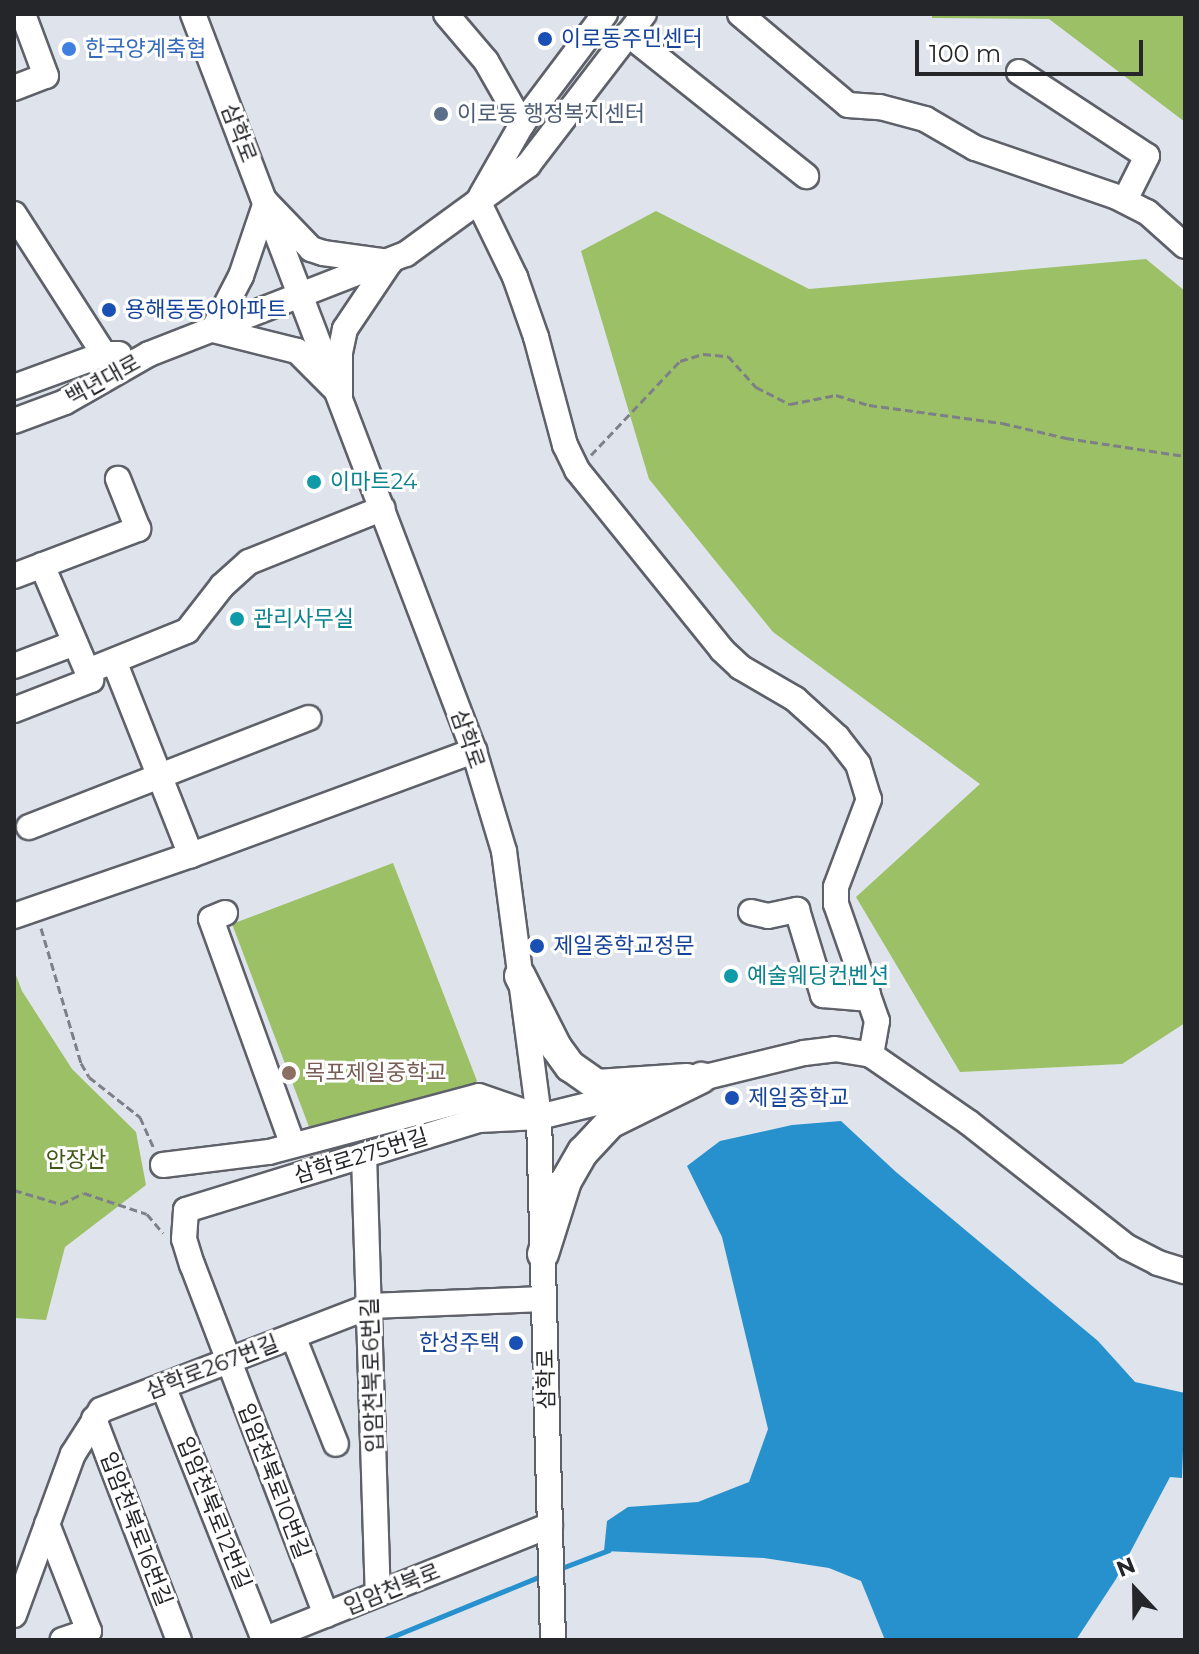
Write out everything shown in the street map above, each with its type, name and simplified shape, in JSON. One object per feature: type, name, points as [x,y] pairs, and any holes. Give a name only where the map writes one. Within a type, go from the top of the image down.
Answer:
[{"type":"main road","points":[[520,976],[556,1047],[570,1066],[597,1085],[701,1078]]},
{"type":"main road","points":[[543,1254],[566,1181],[583,1152],[610,1123],[701,1078]]},
{"type":"street","points":[[14,88],[46,76],[23,14]]},
{"type":"street","name":"삼학로","points":[[193,14],[474,751],[504,851],[539,1117],[552,1601],[547,1638]]},
{"type":"street","points":[[446,14],[486,61],[522,124]]},
{"type":"street","points":[[478,201],[522,124],[605,14]]},
{"type":"street","points":[[149,354],[406,254],[528,165],[644,14]]},
{"type":"street","points":[[740,14],[848,105],[880,107],[925,119],[975,148],[1125,200],[1147,212],[1185,246]]},
{"type":"street","points":[[628,34],[806,176]]},
{"type":"street","points":[[1019,72],[1147,156],[1125,200]]},
{"type":"street","points":[[478,201],[515,277],[536,337],[565,445],[577,470],[722,650],[740,667],[795,699],[837,737],[858,764],[869,799],[836,887],[836,904],[877,1021],[871,1055],[968,1122],[1127,1247],[1158,1263],[1185,1271]]},
{"type":"street","points":[[213,330],[241,276],[266,202],[311,249],[390,262]]},
{"type":"street","points":[[14,214],[104,354]]},
{"type":"street","points":[[340,394],[340,352],[345,329],[390,262]]},
{"type":"street","points":[[213,330],[297,351],[340,394]]},
{"type":"street","name":"백년대로","points":[[14,387],[104,354],[149,354]]},
{"type":"street","name":"백년대로","points":[[14,421],[65,402],[149,354]]},
{"type":"street","points":[[14,576],[138,529],[118,479]]},
{"type":"street","points":[[88,671],[187,631],[222,586],[249,562],[383,508]]},
{"type":"street","points":[[14,710],[91,680],[42,565]]},
{"type":"street","points":[[14,666],[75,643]]},
{"type":"street","points":[[114,661],[191,855]]},
{"type":"street","points":[[29,827],[308,718]]},
{"type":"street","points":[[25,912],[474,751]]},
{"type":"street","points":[[751,912],[768,916],[797,910],[823,995],[859,998],[868,993]]},
{"type":"street","points":[[225,913],[211,919],[293,1145]]},
{"type":"street","name":"삼학로275번길","points":[[186,1210],[479,1120],[539,1117],[804,1053],[835,1049],[871,1055]]},
{"type":"street","points":[[163,1165],[269,1152],[479,1096],[539,1117]]},
{"type":"street","name":"입암천북로6번길","points":[[364,1155],[378,1594]]},
{"type":"street","name":"입암천북로10번길","points":[[186,1210],[184,1239],[326,1615]]},
{"type":"street","name":"삼학로267번길","points":[[14,1615],[73,1454],[101,1410],[370,1306],[544,1299]]},
{"type":"street","points":[[293,1336],[336,1444]]},
{"type":"street","name":"입암천북로12번길","points":[[163,1386],[264,1640]]},
{"type":"street","name":"입암천북로16번길","points":[[94,1419],[179,1640]]},
{"type":"street","name":"입암천북로","points":[[264,1640],[520,1537],[550,1516]]},
{"type":"street","points":[[47,1524],[89,1631],[63,1640]]},
{"type":"path","points":[[577,470],[680,361],[703,354],[728,356],[756,387],[790,404],[836,395],[869,405],[1002,423],[1066,438],[1185,456]]},
{"type":"path","points":[[25,912],[81,1063],[89,1077],[140,1117],[163,1165]]},
{"type":"path","points":[[14,1190],[61,1204],[84,1193],[147,1214],[170,1241],[184,1239]]},
{"type":"green space","points":[[932,14],[1185,14],[1185,122],[1049,19],[932,18]]},
{"type":"green space","points":[[656,211],[809,289],[1146,259],[1185,291],[1185,1023],[1122,1064],[960,1072],[856,897],[980,784],[773,632],[649,479],[581,251]]},
{"type":"green space","points":[[393,863],[477,1081],[465,1090],[311,1132],[232,924]]},
{"type":"green space","name":"안장산","points":[[14,970],[22,991],[72,1069],[136,1132],[146,1185],[65,1247],[46,1320],[14,1318]]},
{"type":"water","points":[[841,1121],[896,1172],[1098,1341],[1135,1382],[1185,1393],[1182,1478],[1170,1477],[1116,1579],[1076,1640],[885,1640],[861,1581],[829,1568],[764,1558],[604,1551],[607,1521],[628,1507],[698,1502],[749,1482],[768,1429],[722,1237],[687,1166],[720,1141],[792,1125]]},
{"type":"waterway","points":[[559,1569],[609,1550]]},
{"type":"waterway","points":[[384,1640],[546,1574]]},
{"type":"place","name":"이로동주민센터","points":[[545,39]]},
{"type":"place","name":"한국양계축협","points":[[69,49]]},
{"type":"place","name":"이로동 행정복지센터","points":[[441,114]]},
{"type":"place","name":"용해동동아아파트","points":[[109,310]]},
{"type":"place","name":"이마트24","points":[[314,482]]},
{"type":"place","name":"관리사무실","points":[[237,619]]},
{"type":"place","name":"제일중학교정문","points":[[537,946]]},
{"type":"place","name":"예술웨딩컨벤션","points":[[731,976]]},
{"type":"place","name":"목포제일중학교","points":[[289,1073]]},
{"type":"place","name":"제일중학교","points":[[732,1098]]},
{"type":"place","name":"한성주택","points":[[516,1343]]}]
